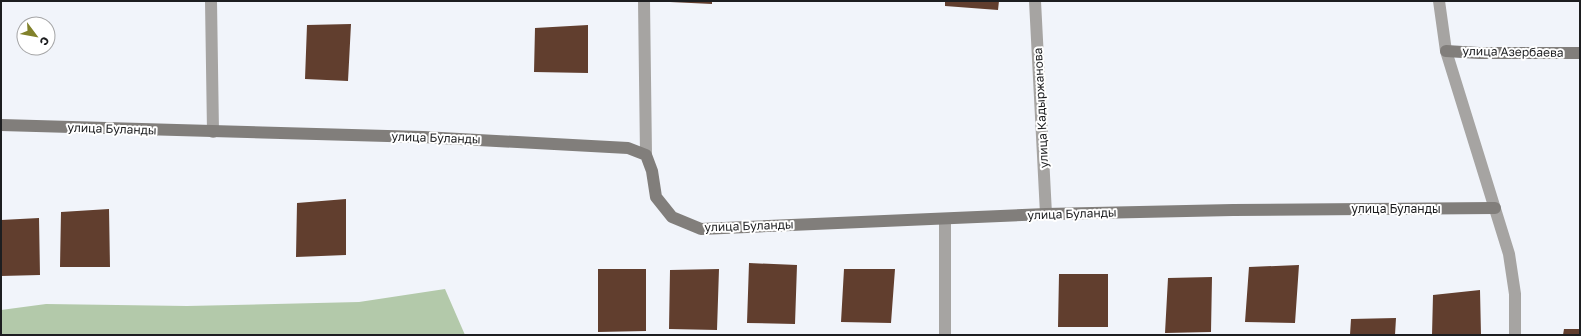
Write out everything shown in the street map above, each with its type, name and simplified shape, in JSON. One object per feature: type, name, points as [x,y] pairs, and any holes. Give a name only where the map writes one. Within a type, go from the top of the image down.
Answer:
[{"type":"street","points":[[211,1],[213,132]]},
{"type":"street","points":[[644,1],[646,155]]},
{"type":"street","name":"улица Кадыржанова","points":[[1035,1],[1046,214]]},
{"type":"street","points":[[1439,1],[1446,51],[1509,254],[1515,294],[1516,335]]},
{"type":"street","name":"улица Азербаева","points":[[1446,51],[1479,53],[1580,53]]},
{"type":"street","name":"улица Буланды","points":[[1,125],[423,137],[628,148],[646,155],[652,171],[656,197],[672,218],[701,228],[1046,214],[1233,210],[1495,208]]},
{"type":"street","points":[[945,335],[946,219]]},
{"type":"green space","points":[[445,289],[465,335],[1,335],[1,310],[46,304],[187,306],[359,302]]},
{"type":"building","points":[[712,1],[712,4],[670,2]]},
{"type":"building","points":[[945,1],[999,1],[998,10],[945,6]]},
{"type":"building","points":[[351,24],[348,81],[305,79],[307,25]]},
{"type":"building","points":[[588,25],[588,73],[534,72],[535,28]]},
{"type":"building","points":[[346,199],[346,255],[296,257],[297,203]]},
{"type":"building","points":[[109,209],[110,267],[60,267],[61,212]]},
{"type":"building","points":[[39,218],[40,275],[1,276],[1,220]]},
{"type":"building","points":[[749,263],[797,265],[795,324],[747,323]]},
{"type":"building","points":[[1299,265],[1295,323],[1245,322],[1249,267]]},
{"type":"building","points":[[598,269],[646,269],[646,331],[598,332]]},
{"type":"building","points":[[719,269],[717,330],[669,329],[670,270]]},
{"type":"building","points":[[844,269],[895,269],[891,323],[841,322]]},
{"type":"building","points":[[1059,274],[1108,274],[1108,327],[1058,327]]},
{"type":"building","points":[[1212,277],[1211,332],[1165,333],[1168,278]]},
{"type":"building","points":[[1480,290],[1481,335],[1432,335],[1433,295]]},
{"type":"building","points":[[1396,318],[1395,335],[1350,335],[1351,319]]},
{"type":"building","points":[[1564,329],[1580,329],[1580,335],[1563,335]]}]
